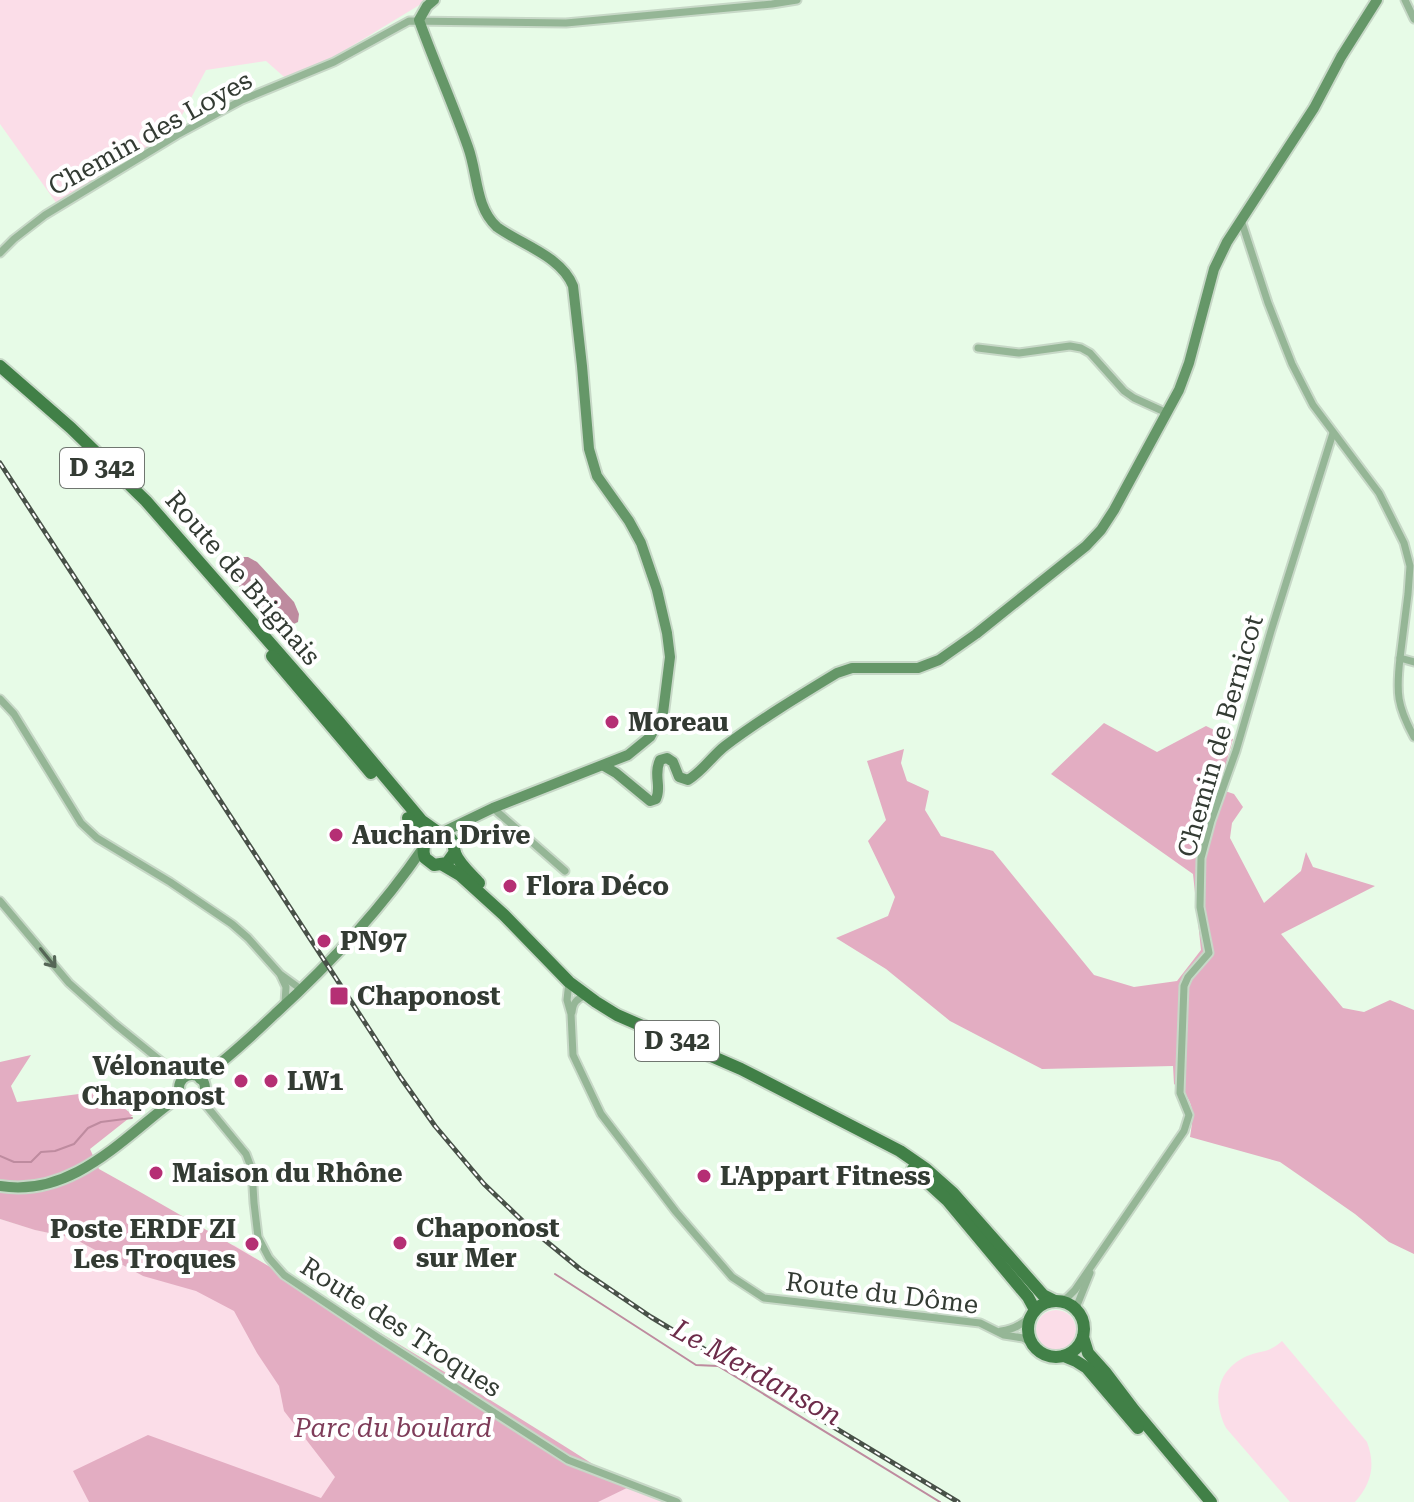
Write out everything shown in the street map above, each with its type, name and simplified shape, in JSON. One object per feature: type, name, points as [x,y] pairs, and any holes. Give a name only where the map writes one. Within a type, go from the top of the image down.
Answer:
[{"type":"main road","name":"Route de Brignais","points":[[0,366],[71,428],[146,501],[422,821],[440,833]]},
{"type":"main road","name":"Route de Brignais","points":[[0,375],[43,410],[167,535],[417,828],[424,844]]},
{"type":"main road","points":[[440,833],[449,837],[454,848],[451,860],[437,864],[425,858],[424,844],[431,835],[440,833]]},
{"type":"main road","name":"D 342","points":[[454,848],[504,915]]},
{"type":"main road","name":"D 342","points":[[437,864],[460,875],[569,982],[617,1015],[741,1069],[900,1151],[926,1169],[953,1193],[1043,1295],[1058,1300]]},
{"type":"main road","name":"D 342","points":[[872,1138],[947,1200],[1028,1297],[1033,1313]]},
{"type":"main road","points":[[1083,1337],[1076,1349],[1064,1356],[1044,1354],[1036,1349],[1028,1334],[1033,1313],[1046,1302],[1058,1300],[1076,1308],[1084,1325],[1083,1337],[1088,1353],[1211,1502]]},
{"type":"main road","points":[[1064,1356],[1083,1365],[1096,1378],[1200,1502]]},
{"type":"street","points":[[434,0],[419,20],[468,147],[483,208],[507,235],[558,264],[573,286],[589,449],[597,476],[641,543],[657,590],[670,657],[663,713],[650,737],[640,747],[604,766],[493,808],[440,833]]},
{"type":"street","name":"Chemin des Loyes","points":[[0,253],[45,215],[177,135],[241,101],[334,62],[409,21],[566,23],[797,0]]},
{"type":"street","points":[[604,766],[650,801],[656,799],[659,794],[656,769],[660,760],[667,758],[673,762],[679,777],[688,780],[715,754],[753,725],[837,673],[852,668],[918,668],[939,660],[1086,546],[1101,530],[1179,390],[1214,269],[1227,242],[1314,108],[1377,0]]},
{"type":"street","points":[[1405,0],[1414,19]]},
{"type":"street","points":[[1239,222],[1242,223],[1292,364],[1313,405],[1379,493],[1404,543],[1410,566],[1396,688],[1404,718],[1414,737]]},
{"type":"street","points":[[978,348],[1019,353],[1070,346],[1081,348],[1090,353],[1124,391],[1167,413]]},
{"type":"street","name":"Chemin de Bernicot","points":[[1058,1300],[1068,1297],[1075,1290],[1184,1131],[1189,1115],[1180,1093],[1184,986],[1209,953],[1200,907],[1201,858],[1333,433]]},
{"type":"street","points":[[1400,658],[1414,662]]},
{"type":"street","points":[[0,699],[14,714],[81,823],[97,838],[232,924],[280,974],[302,990]]},
{"type":"street","points":[[493,808],[565,871]]},
{"type":"street","points":[[454,848],[463,822]]},
{"type":"street","points":[[200,1079],[261,1030],[351,939],[424,844]]},
{"type":"street","points":[[407,870],[437,864]]},
{"type":"street","points":[[0,901],[69,983],[183,1079]]},
{"type":"street","points":[[261,1030],[316,986],[351,939]]},
{"type":"street","points":[[280,974],[286,987],[284,1006]]},
{"type":"street","name":"Route du Dôme","points":[[569,982],[567,1000],[571,1014],[573,1055],[601,1114],[676,1212],[732,1277],[764,1298],[980,1323],[1004,1335],[1031,1342]]},
{"type":"street","points":[[571,1014],[573,1004],[586,995]]},
{"type":"street","points":[[193,1076],[200,1079],[204,1088],[200,1098],[188,1100],[181,1095],[179,1087],[183,1079],[193,1076]]},
{"type":"street","points":[[0,1186],[20,1188],[42,1185],[77,1173],[181,1095]]},
{"type":"street","name":"Route des Troques","points":[[200,1098],[246,1154],[252,1170],[258,1237],[269,1258],[284,1275],[568,1460],[677,1502]]},
{"type":"street","name":"Chemin de Bernicot","points":[[1076,1308],[1095,1259]]},
{"type":"street","name":"Route du Dôme","points":[[997,1331],[1012,1330],[1033,1313]]},
{"type":"green space","points":[[0,0],[426,1],[291,83],[266,61],[206,70],[165,147],[62,211],[0,124]]},
{"type":"green space","points":[[1104,723],[1157,752],[1206,726],[1233,739],[1219,789],[1234,794],[1243,807],[1232,823],[1230,838],[1264,903],[1301,871],[1306,852],[1313,867],[1375,886],[1281,934],[1343,1008],[1364,1012],[1390,1000],[1414,1010],[1414,1254],[1389,1242],[1355,1214],[1280,1162],[1190,1137],[1191,1107],[1186,1095],[1174,1084],[1173,1066],[1042,1069],[950,1021],[886,969],[836,938],[888,916],[895,897],[868,841],[886,820],[867,761],[904,749],[901,763],[907,781],[929,791],[925,810],[941,836],[993,851],[1094,975],[1134,987],[1177,981],[1201,950],[1193,874],[1051,774]]},
{"type":"green space","name":"Parc du boulard","points":[[31,1055],[11,1086],[17,1102],[102,1091],[133,1115],[90,1149],[99,1169],[295,1282],[631,1486],[598,1502],[89,1502],[73,1471],[148,1435],[321,1498],[335,1477],[284,1411],[279,1386],[234,1311],[196,1291],[143,1276],[73,1238],[0,1219],[0,1062]]},
{"type":"green space","points":[[0,1219],[73,1238],[143,1276],[234,1245],[618,1480],[656,1498],[675,1502],[0,1502]]},
{"type":"green space","points":[[1056,1310],[1070,1316],[1076,1330],[1070,1344],[1056,1350],[1042,1344],[1036,1330],[1042,1316]]},
{"type":"green space","points":[[1282,1341],[1367,1442],[1370,1474],[1355,1502],[1290,1502],[1226,1428],[1218,1397],[1223,1378],[1237,1362],[1269,1350]]},
{"type":"shaded area","points":[[240,557],[257,562],[294,602],[299,614],[298,622],[281,630],[276,629],[234,580],[231,571],[233,563]]},
{"type":"waterway","points":[[0,1156],[14,1162],[31,1162],[41,1152],[74,1144],[88,1128],[101,1122],[132,1118]]},
{"type":"waterway","name":"Le Merdanson","points":[[555,1274],[696,1365],[718,1366],[940,1502]]},
{"type":"railway","points":[[0,463],[401,1078],[435,1126],[484,1184],[530,1228],[580,1269],[651,1317],[958,1502]]},
{"type":"place","name":"Moreau","points":[[612,722]]},
{"type":"place","name":"Auchan Drive","points":[[336,835]]},
{"type":"place","name":"Flora Déco","points":[[510,886]]},
{"type":"place","name":"PN97","points":[[324,941]]},
{"type":"place","name":"Chaponost","points":[[339,996]]},
{"type":"place","name":"Vélonaute Chaponost","points":[[241,1081]]},
{"type":"place","name":"LW1","points":[[271,1081]]},
{"type":"place","name":"Maison du Rhône","points":[[156,1173]]},
{"type":"place","name":"L'Appart Fitness","points":[[704,1176]]},
{"type":"place","name":"Chaponost sur Mer","points":[[400,1243]]},
{"type":"place","name":"Poste ERDF ZI Les Troques","points":[[252,1244]]}]
